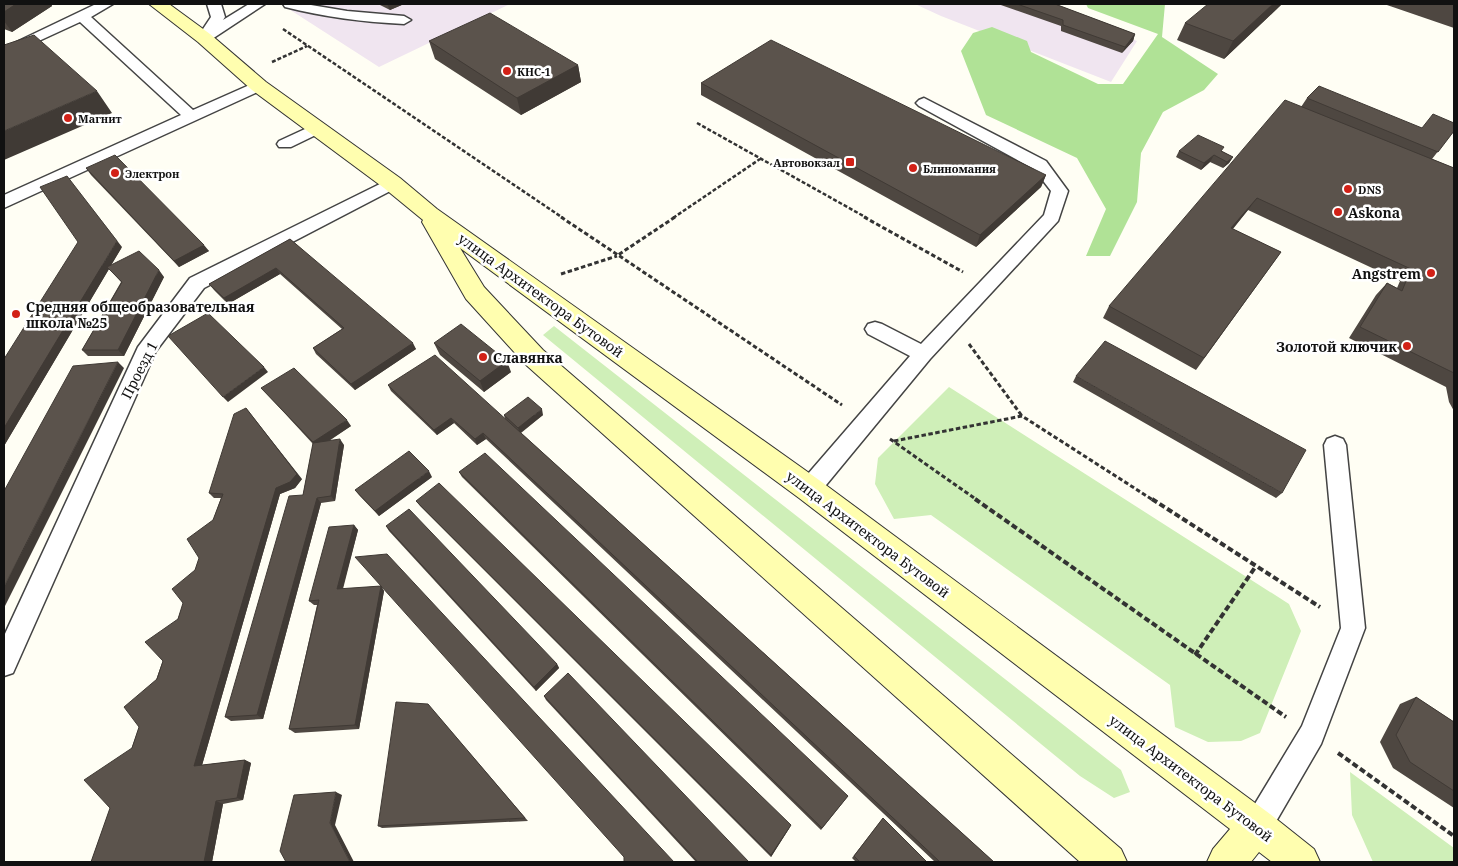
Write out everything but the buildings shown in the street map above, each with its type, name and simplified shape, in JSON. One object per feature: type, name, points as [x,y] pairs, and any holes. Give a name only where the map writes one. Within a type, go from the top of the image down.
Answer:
[{"type":"main road","name":"улица Архитектора Бутовой","points":[[158,4],[204,38],[259,86],[392,183],[429,214],[809,489],[1301,862]]},
{"type":"main road","name":"улица Архитектора Бутовой","points":[[429,214],[475,293],[534,357],[1108,862]]},
{"type":"main road","points":[[1226,862],[1257,827]]},
{"type":"lane","points":[[4,53],[106,4]]},
{"type":"lane","points":[[204,38],[218,17],[214,4]]},
{"type":"lane","points":[[290,4],[318,12],[351,17],[404,20]]},
{"type":"lane","points":[[318,12],[339,4]]},
{"type":"lane","points":[[204,38],[255,6]]},
{"type":"lane","points":[[82,16],[192,117]]},
{"type":"lane","points":[[4,202],[259,86]]},
{"type":"lane","points":[[809,489],[924,354],[986,285],[1052,217],[1060,191],[1040,165],[924,103]]},
{"type":"lane","points":[[285,144],[318,128]]},
{"type":"lane","name":"Проезд 1","points":[[4,664],[148,346],[197,283],[392,183]]},
{"type":"lane","points":[[875,329],[924,354]]},
{"type":"lane","points":[[1257,827],[1312,735],[1353,628],[1335,445]]},
{"type":"path","points":[[255,6],[618,256]]},
{"type":"path","points":[[698,123],[986,285]]},
{"type":"path","points":[[954,321],[982,363],[1022,416],[1353,628]]},
{"type":"path","points":[[893,441],[1022,416]]},
{"type":"path","points":[[1195,655],[1256,566]]},
{"type":"shaded area","points":[[281,4],[510,4],[379,67]]},
{"type":"shaded area","points":[[915,4],[1045,4],[1137,41],[1111,82],[941,16]]},
{"type":"green space","points":[[1086,4],[1165,4],[1162,37],[1218,74],[1204,90],[1163,112],[1141,153],[1137,202],[1110,256],[1086,256],[1106,209],[1077,158],[986,115],[961,51],[973,33],[992,27],[1027,41],[1031,52],[1098,84],[1123,84],[1158,34],[1088,8]]},
{"type":"green space","points":[[554,326],[1121,770],[1130,792],[1114,798],[1080,776],[543,335]]},
{"type":"green space","points":[[949,387],[1289,604],[1301,631],[1260,733],[1241,741],[1208,742],[1175,727],[1170,685],[931,515],[894,519],[875,484],[878,458]]},
{"type":"green space","points":[[1350,772],[1454,848],[1454,862],[1373,862],[1352,815]]},
{"type":"place","name":"КНС-1","points":[[507,71]]},
{"type":"place","name":"Магнит","points":[[68,118]]},
{"type":"place","name":"Автовокзал","points":[[850,162]]},
{"type":"place","name":"Блиномания","points":[[913,168]]},
{"type":"place","name":"Электрон","points":[[115,173]]},
{"type":"place","name":"DNS","points":[[1348,189]]},
{"type":"place","name":"Askona","points":[[1338,212]]},
{"type":"place","name":"Angstrem","points":[[1431,273]]},
{"type":"place","name":"Средняя общеобразовательная школа №25","points":[[16,314]]},
{"type":"place","name":"Золотой ключик","points":[[1407,346]]},
{"type":"place","name":"Славянка","points":[[483,357]]}]
